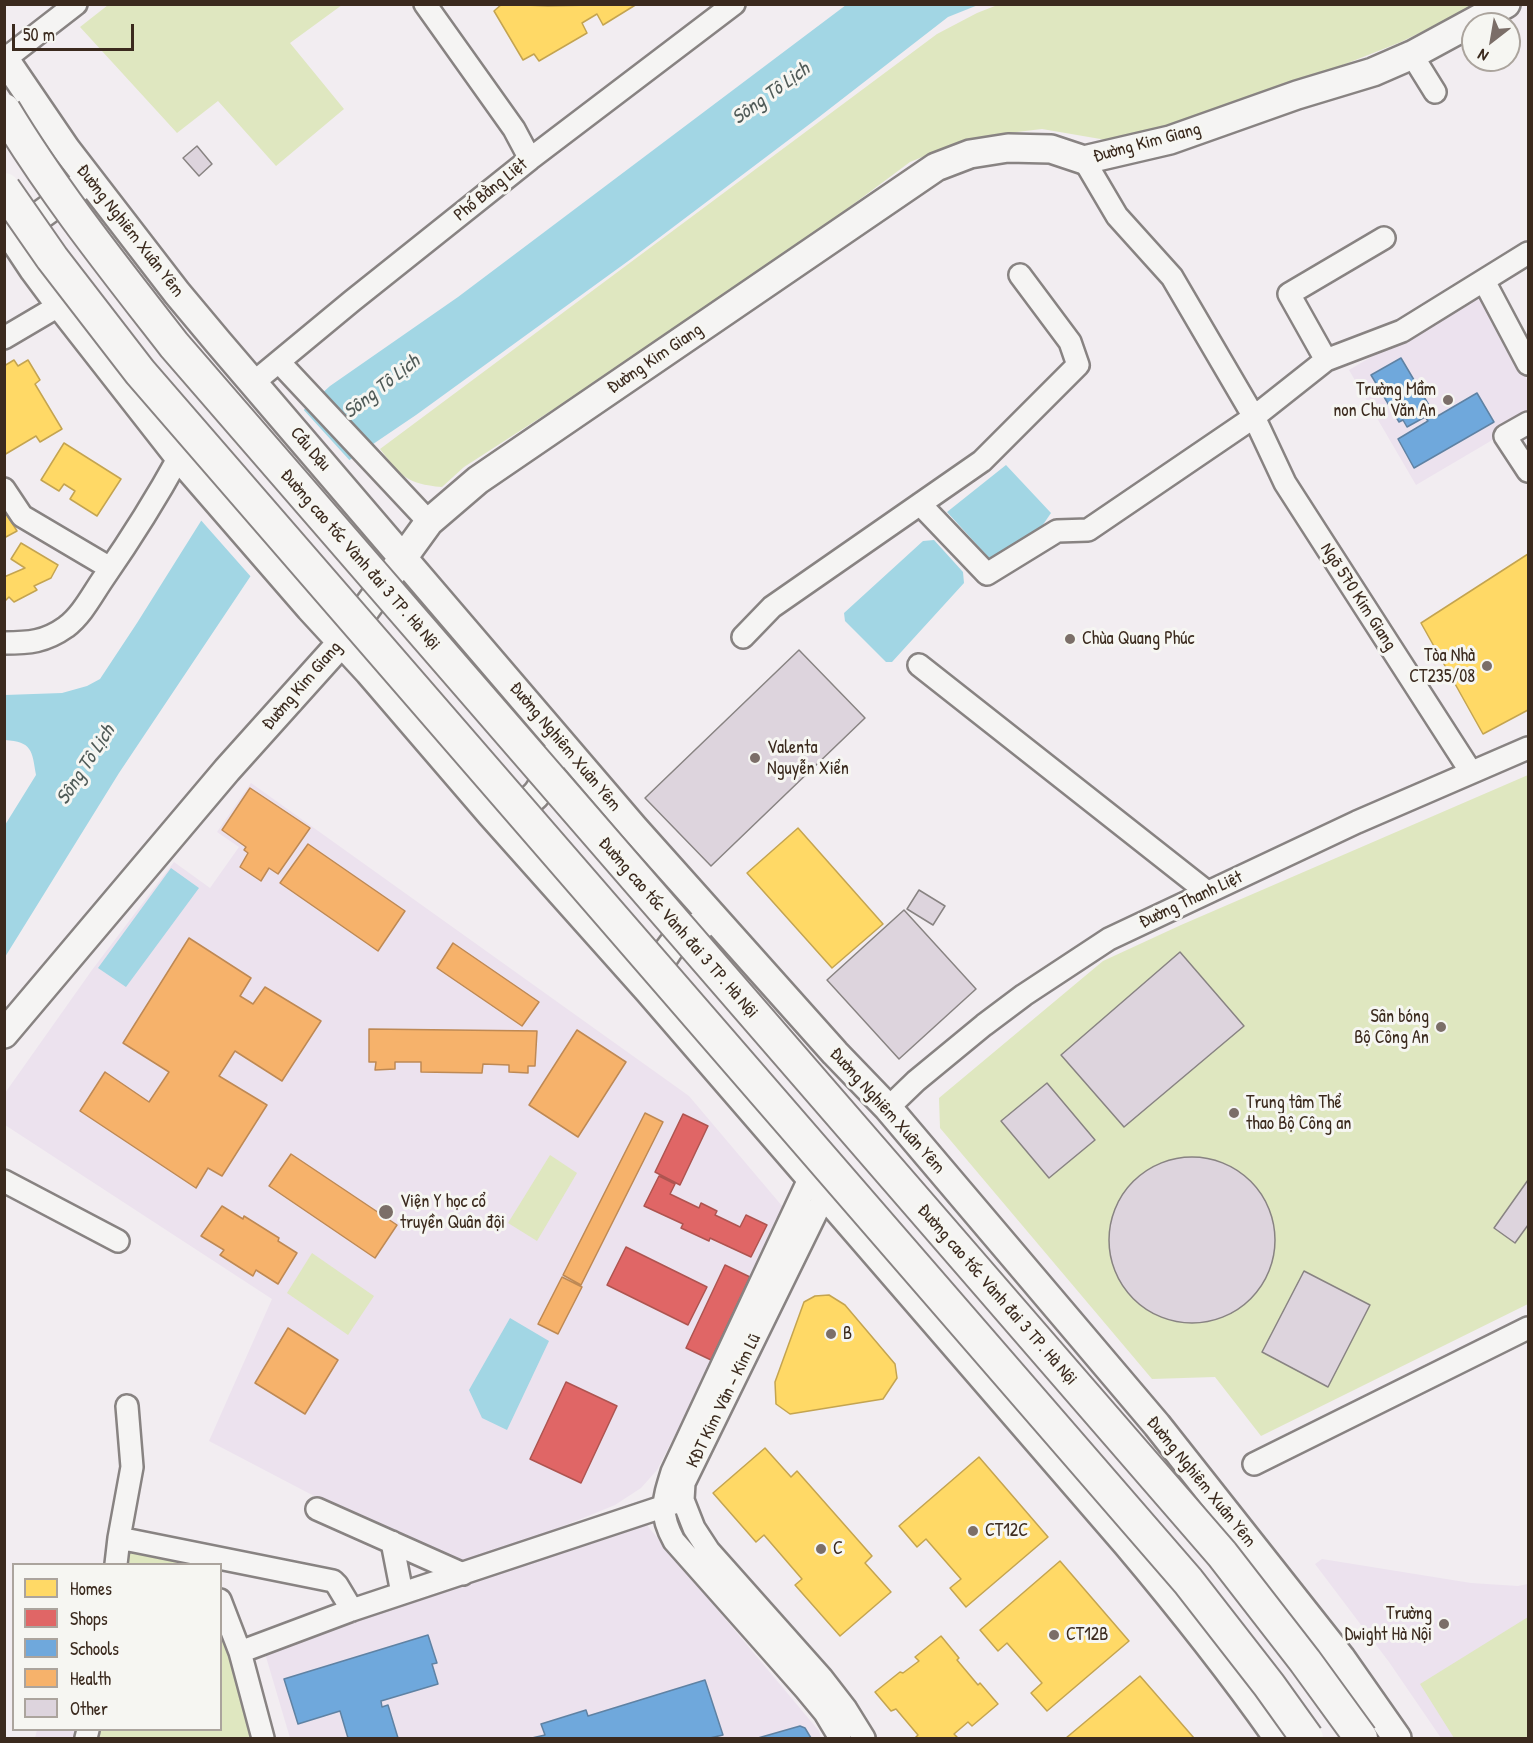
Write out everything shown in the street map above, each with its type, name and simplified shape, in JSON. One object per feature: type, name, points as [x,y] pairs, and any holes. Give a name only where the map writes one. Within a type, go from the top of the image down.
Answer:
[{"type":"highway","name":"Đường cao tốc Vành đai 3 TP. Hà Nội","points":[[4,110],[88,234],[174,345],[1222,1554],[1361,1738]]},
{"type":"highway","points":[[4,189],[52,258],[140,372],[1188,1581],[1307,1738]]},
{"type":"main road","name":"Đường Kim Giang","points":[[4,1035],[227,770],[342,642],[429,522],[478,480],[936,167],[970,154],[1008,148],[1051,149],[1084,160],[1170,140],[1297,94],[1373,72],[1412,55],[1506,4]]},
{"type":"main road","name":"Đường Nghiêm Xuân Yêm","points":[[5,59],[89,179],[177,293],[259,390]]},
{"type":"main road","points":[[89,179],[8,230],[60,305],[187,466],[490,814],[648,990],[1184,1611],[1278,1738]]},
{"type":"main road","name":"Cầu Dậu","points":[[259,390],[355,502]]},
{"type":"main road","name":"Đường Nghiêm Xuân Yêm","points":[[355,502],[718,924],[834,1053],[888,1108],[1157,1425],[1341,1658],[1397,1738]]},
{"type":"main road","points":[[490,814],[529,803],[537,794],[546,778],[553,755],[552,732]]},
{"type":"main road","points":[[648,990],[658,965],[677,939],[698,926],[718,924]]},
{"type":"street","points":[[5,59],[76,4]]},
{"type":"street","points":[[425,4],[514,129],[530,159]]},
{"type":"street","name":"Phố Bằng Liệt","points":[[259,390],[285,369],[352,301],[725,7]]},
{"type":"street","points":[[1412,55],[1435,92]]},
{"type":"street","name":"Ngõ 570 Kim Giang","points":[[1084,160],[1117,216],[1172,277],[1254,417],[1285,483],[1471,772]]},
{"type":"street","points":[[1326,360],[1289,294],[1384,238]]},
{"type":"street","points":[[920,504],[987,574],[1057,531],[1088,530],[1254,417],[1326,360],[1402,331],[1528,253]]},
{"type":"street","points":[[743,637],[772,607],[982,461],[1078,365],[1071,342],[1020,275]]},
{"type":"street","points":[[1484,281],[1528,364]]},
{"type":"street","points":[[4,338],[60,305]]},
{"type":"street","name":"Cầu Dậu","points":[[285,369],[429,522]]},
{"type":"street","points":[[1528,423],[1505,436],[1528,471]]},
{"type":"street","points":[[4,642],[37,642],[68,625],[83,609],[169,476],[187,466]]},
{"type":"street","points":[[4,489],[22,516],[110,568]]},
{"type":"street","points":[[919,665],[1207,892]]},
{"type":"street","name":"Đường Thanh Liệt","points":[[888,1108],[916,1081],[1023,995],[1109,939],[1357,822],[1528,748]]},
{"type":"street","points":[[4,1181],[118,1241]]},
{"type":"street","name":"KĐT Kim Văn - Kim Lũ","points":[[683,1500],[684,1483],[722,1387],[818,1186]]},
{"type":"street","points":[[1254,1464],[1528,1328]]},
{"type":"street","name":"KĐT Kim Văn - Kim Lũ","points":[[662,1508],[672,1472],[722,1387]]},
{"type":"street","points":[[116,1563],[132,1467],[128,1406]]},
{"type":"street","points":[[240,1652],[352,1610],[683,1500],[694,1528],[709,1551],[814,1684],[825,1713],[840,1738]]},
{"type":"street","points":[[662,1508],[666,1526],[674,1541],[814,1684],[846,1709],[864,1738]]},
{"type":"street","points":[[317,1509],[463,1574]]},
{"type":"street","points":[[119,1538],[205,1559],[333,1581],[352,1610]]},
{"type":"street","points":[[392,1542],[402,1593]]},
{"type":"street","points":[[222,1605],[240,1652],[263,1738]]},
{"type":"shaded area","name":"Trường Mầm non Chu Văn An","points":[[1482,292],[1528,382],[1528,419],[1416,485],[1349,370]]},
{"type":"shaded area","name":"Viện Y học cổ truyền Quân đội","points":[[251,783],[689,1096],[788,1213],[657,1470],[641,1488],[615,1505],[468,1565],[316,1497],[209,1441],[272,1299],[5,1125],[5,1093],[92,970],[174,862],[210,888],[239,847],[217,832]]},
{"type":"shaded area","points":[[645,1523],[819,1731],[821,1738],[290,1738],[264,1650]]},
{"type":"shaded area","name":"Trường Dwight Hà Nội","points":[[1322,1559],[1471,1583],[1518,1586],[1528,1584],[1528,1738],[1441,1738],[1389,1662],[1315,1564]]},
{"type":"shaded area","points":[[37,1731],[81,1731],[79,1738],[35,1738]]},
{"type":"green space","points":[[1000,4],[1476,5],[1401,42],[1320,74],[1213,112],[1118,142],[1042,129],[992,135],[942,149],[910,162],[738,290],[464,467],[442,487],[420,484],[405,477],[380,449],[937,34]]},
{"type":"green space","points":[[108,5],[342,5],[290,43],[344,109],[276,166],[218,101],[177,133],[80,27]]},
{"type":"green space","name":"Trung tâm Thể thao Bộ Công an","points":[[1528,775],[1528,1304],[1261,1436],[1215,1377],[1152,1379],[940,1128],[939,1098],[1103,961]]},
{"type":"green space","points":[[550,1155],[577,1173],[537,1241],[508,1223]]},
{"type":"green space","points":[[312,1253],[374,1296],[348,1335],[287,1293]]},
{"type":"green space","points":[[127,1550],[195,1563],[124,1563]]},
{"type":"green space","points":[[1528,1617],[1528,1738],[1454,1738],[1420,1684]]},
{"type":"green space","points":[[222,1624],[258,1738],[92,1738],[94,1731],[222,1731]]},
{"type":"water","name":"Sông Tô Lịch","points":[[846,5],[978,5],[948,17],[631,259],[416,415],[348,461],[298,514],[250,577],[119,773],[5,957],[5,825],[36,775],[32,753],[26,745],[5,740],[5,695],[62,693],[87,686],[100,679],[201,521],[252,457],[330,386],[458,297]]},
{"type":"water","points":[[1006,465],[1051,513],[1040,529],[1000,557],[989,558],[947,512]]},
{"type":"water","points":[[934,540],[963,572],[964,583],[892,662],[886,662],[845,621],[844,613],[923,541]]},
{"type":"water","points":[[171,868],[199,888],[126,987],[98,968]]},
{"type":"water","points":[[510,1318],[549,1341],[507,1430],[482,1418],[469,1390]]},
{"type":"pier","points":[[302,408],[352,463],[301,516],[252,578],[199,518],[249,455]]},
{"type":"building: Homes","points":[[502,4],[548,6],[637,4],[603,25],[597,14],[582,23],[587,33],[539,61],[534,54],[523,60],[494,11]]},
{"type":"building: Homes","points":[[14,360],[18,366],[28,360],[40,380],[35,384],[62,429],[40,442],[36,436],[4,455],[4,366]]},
{"type":"building: Homes","points":[[64,443],[121,479],[97,516],[70,499],[75,491],[64,484],[59,491],[41,480]]},
{"type":"building: Homes","points":[[4,510],[17,531],[4,538]]},
{"type":"building: Homes","points":[[21,543],[58,565],[51,578],[34,586],[37,590],[14,602],[9,597],[4,602],[4,577],[25,568],[11,559]]},
{"type":"building: Homes","name":"Tòa Nhà CT235/08","points":[[1528,554],[1528,710],[1483,734],[1421,623]]},
{"type":"building: Homes","points":[[798,828],[883,924],[832,968],[747,873]]},
{"type":"building: Homes","name":"B","points":[[829,1295],[845,1305],[895,1364],[897,1378],[883,1399],[790,1414],[776,1404],[775,1382],[804,1302],[815,1296]]},
{"type":"building: Homes","name":"C","points":[[765,1448],[791,1477],[797,1471],[872,1556],[865,1563],[891,1592],[840,1636],[795,1585],[802,1579],[764,1535],[756,1542],[713,1493]]},
{"type":"building: Homes","name":"CT12C","points":[[979,1457],[1048,1537],[966,1607],[950,1588],[961,1579],[926,1539],[917,1547],[899,1526]]},
{"type":"building: Homes","name":"CT12B","points":[[1060,1561],[1129,1641],[1047,1711],[1031,1693],[1042,1683],[1007,1643],[998,1651],[980,1630]]},
{"type":"building: Homes","points":[[941,1636],[959,1658],[957,1660],[998,1704],[972,1726],[968,1722],[954,1734],[956,1738],[915,1738],[918,1735],[896,1709],[891,1711],[875,1692],[900,1672],[903,1673],[919,1661],[915,1657]]},
{"type":"building: Homes","points":[[1140,1676],[1194,1738],[1066,1738]]},
{"type":"building: Shops","points":[[683,1114],[708,1126],[680,1185],[655,1172]]},
{"type":"building: Shops","points":[[659,1176],[675,1184],[670,1194],[699,1208],[701,1203],[717,1211],[715,1215],[740,1227],[746,1215],[767,1225],[751,1257],[710,1238],[709,1241],[681,1228],[683,1224],[644,1206]]},
{"type":"building: Shops","points":[[626,1247],[707,1287],[688,1325],[607,1285]]},
{"type":"building: Shops","points":[[725,1265],[750,1277],[711,1360],[686,1348]]},
{"type":"building: Shops","points":[[566,1382],[617,1406],[581,1483],[530,1459]]},
{"type":"building: Schools","points":[[1401,358],[1436,417],[1477,393],[1494,422],[1414,468],[1398,439],[1428,421],[1425,417],[1407,427],[1403,420],[1399,422],[1371,375]]},
{"type":"building: Schools","points":[[428,1635],[437,1663],[432,1664],[438,1684],[381,1701],[382,1707],[388,1705],[398,1738],[348,1738],[340,1711],[298,1724],[284,1679]]},
{"type":"building: Schools","points":[[705,1680],[723,1735],[710,1738],[532,1738],[545,1735],[541,1724],[586,1710],[588,1716]]},
{"type":"building: Schools","points":[[800,1726],[805,1728],[811,1738],[758,1738]]},
{"type":"building: Health","points":[[250,788],[310,828],[278,874],[269,868],[261,881],[240,867],[248,853],[244,850],[246,847],[222,830]]},
{"type":"building: Health","points":[[308,844],[405,911],[378,951],[280,883]]},
{"type":"building: Health","points":[[189,938],[251,978],[240,996],[253,1004],[265,987],[321,1021],[282,1081],[235,1051],[219,1076],[267,1105],[222,1176],[208,1168],[196,1188],[80,1111],[105,1072],[149,1102],[169,1072],[123,1043]]},
{"type":"building: Health","points":[[453,943],[539,1002],[522,1026],[437,968]]},
{"type":"building: Health","points":[[369,1029],[537,1031],[535,1066],[528,1066],[528,1073],[509,1072],[509,1065],[483,1064],[482,1073],[421,1072],[421,1062],[395,1062],[395,1069],[375,1070],[376,1062],[369,1062]]},
{"type":"building: Health","points":[[577,1030],[626,1062],[578,1137],[529,1105]]},
{"type":"building: Health","points":[[645,1113],[663,1122],[581,1285],[563,1275]]},
{"type":"building: Health","points":[[291,1154],[397,1225],[375,1258],[269,1186]]},
{"type":"building: Health","points":[[222,1206],[243,1219],[244,1216],[279,1238],[278,1241],[297,1253],[278,1284],[256,1270],[253,1276],[220,1255],[224,1250],[201,1236]]},
{"type":"building: Health","points":[[562,1277],[582,1287],[558,1334],[538,1324]]},
{"type":"building: Health","points":[[288,1328],[338,1360],[305,1414],[255,1383]]},
{"type":"building: Other","points":[[197,146],[212,164],[199,176],[183,158]]},
{"type":"building: Other","name":"Valenta Nguyễn Xiển","points":[[799,650],[865,718],[711,866],[645,798]]},
{"type":"building: Other","points":[[919,890],[945,906],[933,925],[907,909]]},
{"type":"building: Other","points":[[904,910],[976,989],[899,1059],[827,980]]},
{"type":"building: Other","points":[[1180,952],[1244,1026],[1124,1127],[1061,1055]]},
{"type":"building: Other","points":[[1047,1083],[1095,1140],[1049,1178],[1001,1121]]},
{"type":"building: Other","points":[[1192,1157],[1224,1163],[1251,1181],[1269,1208],[1275,1240],[1269,1272],[1251,1299],[1224,1317],[1192,1323],[1160,1317],[1133,1299],[1115,1272],[1109,1240],[1115,1208],[1133,1181],[1160,1163]]},
{"type":"building: Other","points":[[1528,1180],[1528,1225],[1515,1243],[1494,1228]]},
{"type":"building: Other","points":[[1304,1271],[1370,1305],[1328,1387],[1262,1352]]},
{"type":"place","name":"Trường Mầm non Chu Văn An","points":[[1448,400]]},
{"type":"place","name":"Chùa Quang Phúc","points":[[1070,639]]},
{"type":"place","name":"Tòa Nhà CT235/08","points":[[1487,666]]},
{"type":"place","name":"Valenta Nguyễn Xiển","points":[[755,758]]},
{"type":"place","name":"Sân bóng Bộ Công An","points":[[1441,1027]]},
{"type":"place","name":"Trung tâm Thể thao Bộ Công an","points":[[1234,1113]]},
{"type":"place","name":"Viện Y học cổ truyền Quân đội","points":[[386,1212]]},
{"type":"place","name":"B","points":[[831,1334]]},
{"type":"place","name":"CT12C","points":[[973,1531]]},
{"type":"place","name":"C","points":[[821,1549]]},
{"type":"place","name":"Trường Dwight Hà Nội","points":[[1444,1624]]},
{"type":"place","name":"CT12B","points":[[1054,1635]]}]
